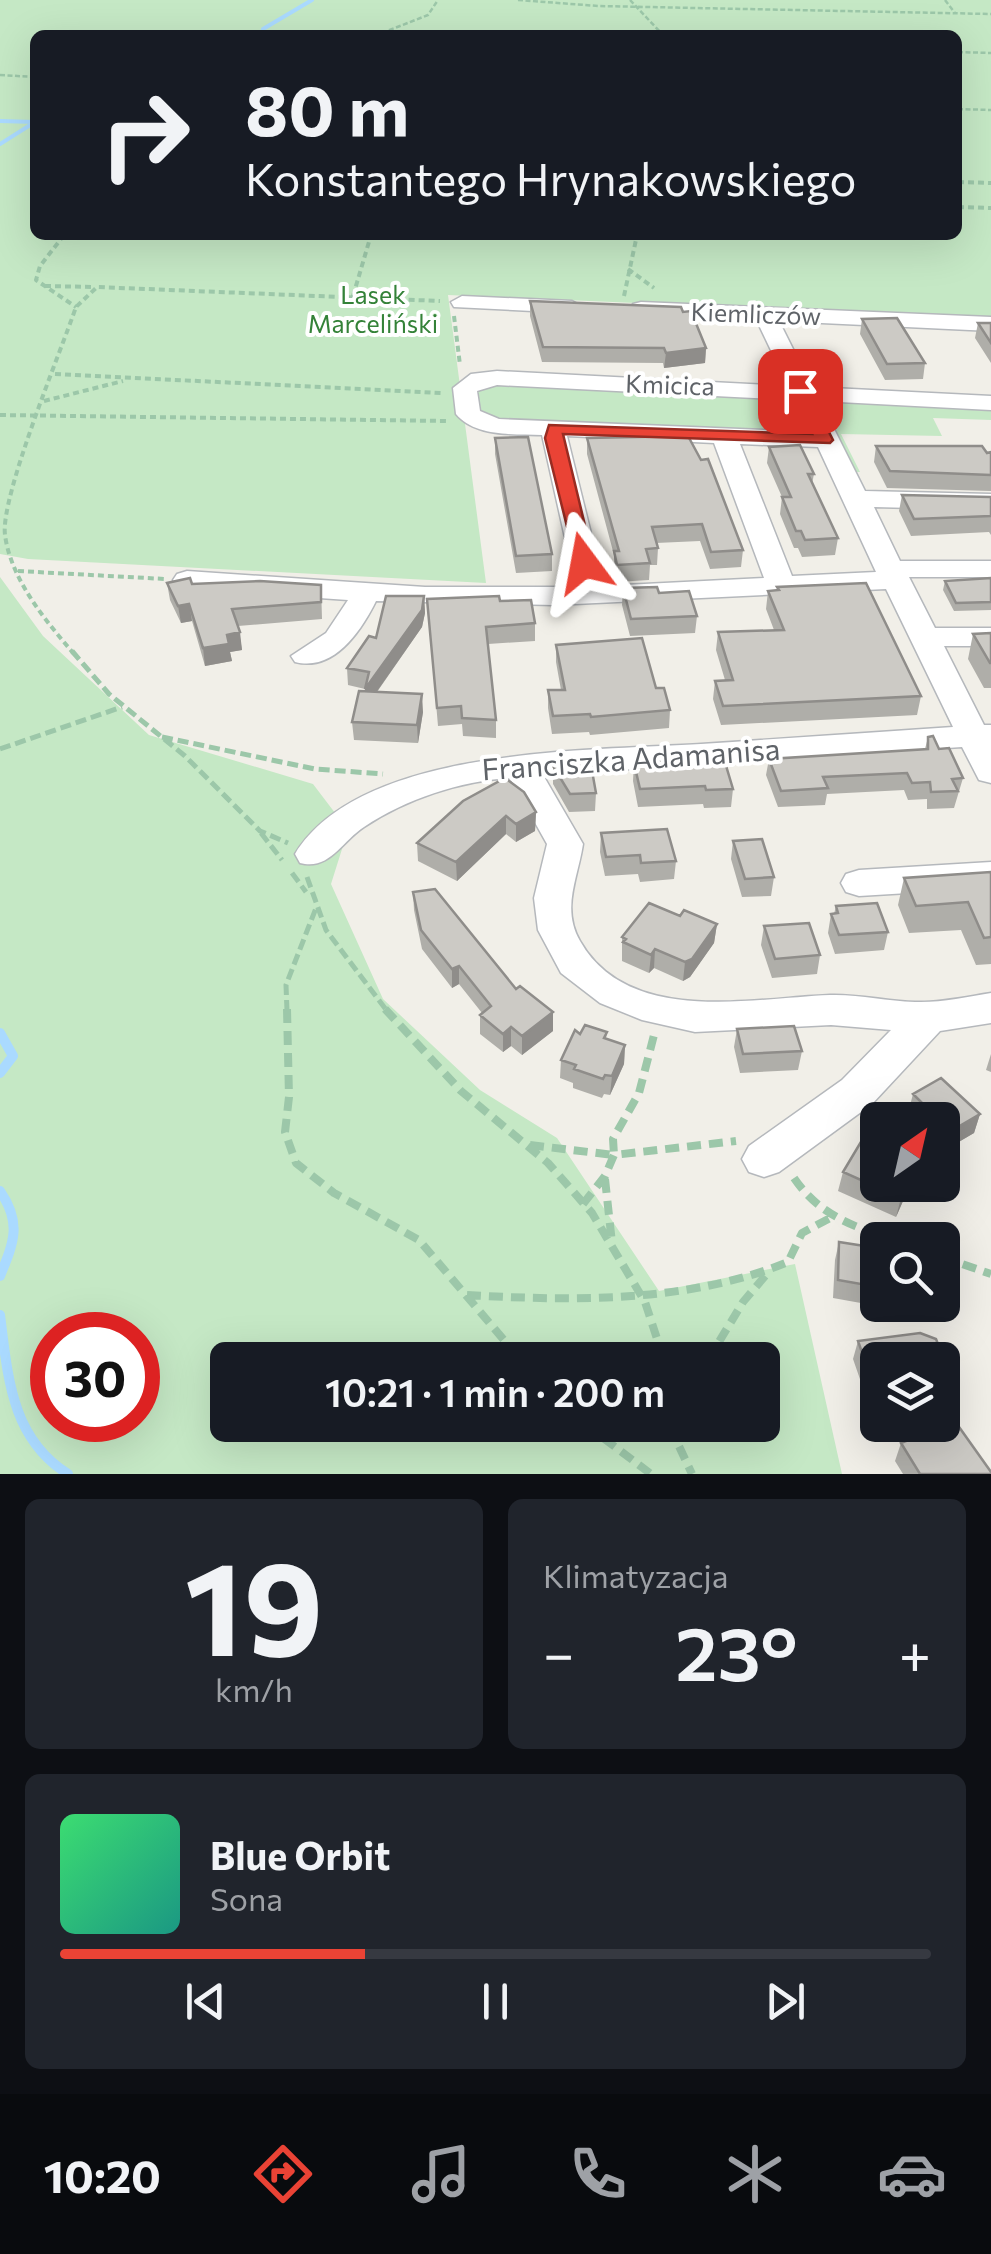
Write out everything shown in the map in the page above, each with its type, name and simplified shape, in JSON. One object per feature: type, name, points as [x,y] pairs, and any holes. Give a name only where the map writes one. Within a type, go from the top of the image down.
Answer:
[{"type":"street","points":[[454,302],[586,307]]},
{"type":"street","name":"Kiemliczów","points":[[622,306],[991,324]]},
{"type":"street","points":[[764,314],[922,637],[982,736],[991,772]]},
{"type":"street","name":"Kmicica","points":[[555,428],[488,424],[472,417],[466,388],[479,379],[528,379],[991,402]]},
{"type":"street","points":[[592,595],[554,438],[555,428],[824,440]]},
{"type":"street","points":[[724,436],[781,585]]},
{"type":"street","points":[[853,498],[991,502]]},
{"type":"street","points":[[187,580],[340,587],[365,594],[592,595],[991,570]]},
{"type":"street","points":[[306,656],[332,646],[344,635],[365,594]]},
{"type":"street","points":[[922,637],[991,636]]},
{"type":"street","name":"Franciszka Adamanisa","points":[[314,854],[340,826],[427,784],[457,774],[520,765],[982,736]]},
{"type":"street","points":[[520,765],[565,844],[550,899],[553,920],[568,954],[599,986],[656,1012],[694,1018],[834,1010],[930,1017],[991,1008]]},
{"type":"street","points":[[859,882],[991,874]]},
{"type":"street","points":[[764,1159],[857,1092],[930,1017]]},
{"type":"path","points":[[390,30],[428,15],[438,0]]},
{"type":"path","points":[[518,0],[598,6],[991,14]]},
{"type":"path","points":[[630,0],[657,30]]},
{"type":"path","points":[[785,0],[789,8]]},
{"type":"path","points":[[945,0],[954,12]]},
{"type":"path","points":[[962,52],[991,53]]},
{"type":"path","points":[[0,75],[30,77]]},
{"type":"path","points":[[962,109],[991,110]]},
{"type":"path","points":[[962,182],[991,183]]},
{"type":"path","points":[[962,207],[991,208]]},
{"type":"path","points":[[60,240],[40,266],[36,280],[76,307]]},
{"type":"path","points":[[354,296],[370,240]]},
{"type":"path","points":[[622,306],[636,240]]},
{"type":"path","points":[[45,286],[454,302]]},
{"type":"path","points":[[97,287],[76,307],[8,516],[5,534],[18,571],[42,616],[122,707],[185,756],[260,831],[314,854],[306,876],[316,908],[337,946],[377,1000],[461,1092],[527,1144],[583,1204],[612,1244],[651,1316],[659,1342]]},
{"type":"path","points":[[55,374],[442,393]]},
{"type":"path","points":[[44,401],[130,380]]},
{"type":"path","points":[[0,415],[452,420]]},
{"type":"path","points":[[18,571],[187,580]]},
{"type":"path","points":[[0,750],[122,707]]},
{"type":"path","points":[[159,736],[315,768],[388,774]]},
{"type":"path","points":[[316,908],[286,985],[289,1096],[285,1132],[296,1162],[334,1193],[419,1240],[505,1342]]},
{"type":"path","points":[[527,1144],[614,1154],[613,1138],[639,1093],[649,1062],[656,1012]]},
{"type":"path","points":[[605,1176],[612,1244]]},
{"type":"path","points":[[464,1295],[538,1300],[663,1292],[768,1273],[788,1262],[799,1233],[812,1223],[830,1218]]},
{"type":"path","points":[[960,1263],[991,1274]]},
{"type":"path","points":[[719,1342],[743,1302],[768,1273]]},
{"type":"path","points":[[609,1442],[651,1474]]},
{"type":"path","points":[[678,1442],[692,1474]]},
{"type":"green space","name":"Lasek Marceliński","points":[[0,0],[991,0],[991,318],[448,295],[486,583],[28,559],[0,554]]},
{"type":"green space","points":[[493,382],[778,397],[792,404],[802,428],[794,432],[496,422],[480,417],[472,388]]},
{"type":"green space","points":[[827,400],[991,406],[991,420],[933,418],[942,436],[841,434],[860,472],[853,472],[820,404]]},
{"type":"green space","points":[[0,577],[43,636],[149,735],[313,784],[348,830],[331,884],[383,999],[480,1090],[557,1138],[659,1291],[795,1264],[842,1474],[0,1474]]},
{"type":"building","points":[[530,301],[681,307],[683,312],[691,311],[706,348],[666,353],[664,348],[543,347]]},
{"type":"building","points":[[897,318],[925,363],[887,364],[862,319]]},
{"type":"building","points":[[978,323],[991,323],[991,343]]},
{"type":"building","points":[[688,436],[701,460],[708,459],[743,550],[711,552],[702,524],[652,527],[658,548],[646,549],[650,563],[617,565],[614,551],[619,551],[587,438]]},
{"type":"building","points":[[528,437],[552,554],[516,556],[495,438]]},
{"type":"building","points":[[800,445],[814,474],[808,474],[838,538],[805,540],[801,531],[796,531],[782,497],[791,497],[769,447]]},
{"type":"building","points":[[876,446],[982,446],[987,453],[991,452],[991,475],[890,471]]},
{"type":"building","points":[[902,495],[991,497],[991,516],[914,519]]},
{"type":"building","points":[[190,578],[192,584],[260,581],[321,585],[321,602],[232,609],[240,632],[227,635],[229,644],[203,648],[189,604],[178,606],[167,583]]},
{"type":"building","points":[[991,578],[991,602],[956,603],[945,581]]},
{"type":"building","points":[[866,583],[921,696],[723,706],[715,681],[733,680],[718,632],[784,630],[768,591],[779,590],[777,587]]},
{"type":"building","points":[[657,587],[659,593],[689,591],[697,616],[631,619],[623,588]]},
{"type":"building","points":[[386,596],[424,596],[422,610],[365,689],[369,672],[347,668],[369,636],[376,638]]},
{"type":"building","points":[[499,596],[500,601],[531,600],[535,623],[486,627],[496,720],[462,718],[461,706],[437,708],[427,599]]},
{"type":"building","points":[[991,633],[991,663],[990,663],[973,634]]},
{"type":"building","points":[[642,638],[656,688],[664,688],[670,710],[553,716],[548,690],[565,690],[556,645]]},
{"type":"building","points":[[359,691],[422,694],[417,725],[352,722]]},
{"type":"building","points":[[933,736],[939,749],[949,748],[963,778],[952,779],[958,791],[931,792],[930,782],[912,783],[907,773],[823,777],[828,788],[781,791],[769,759],[928,749],[928,737]]},
{"type":"building","points":[[724,759],[733,789],[640,789],[634,763]]},
{"type":"building","points":[[577,762],[578,766],[591,765],[596,793],[570,794],[553,766]]},
{"type":"building","points":[[505,778],[524,792],[536,812],[516,824],[506,816],[456,862],[417,843],[463,801]]},
{"type":"building","points":[[667,829],[676,861],[641,863],[640,855],[606,857],[601,833]]},
{"type":"building","points":[[762,839],[774,877],[745,879],[733,841]]},
{"type":"building","points":[[991,872],[991,937],[984,938],[968,902],[916,906],[904,878]]},
{"type":"building","points":[[435,889],[516,989],[520,986],[553,1012],[522,1036],[511,1027],[503,1034],[480,1015],[491,1006],[459,966],[452,969],[421,930],[413,892]]},
{"type":"building","points":[[649,903],[680,916],[684,910],[717,924],[692,959],[685,962],[655,949],[651,955],[623,942],[626,939],[622,937]]},
{"type":"building","points":[[877,903],[888,932],[839,935],[831,914],[838,913],[836,906]]},
{"type":"building","points":[[809,923],[820,955],[775,959],[764,926]]},
{"type":"building","points":[[585,1025],[607,1032],[604,1038],[625,1045],[612,1076],[605,1075],[603,1079],[561,1060],[575,1030],[580,1034]]},
{"type":"building","points":[[794,1026],[802,1051],[743,1054],[737,1029]]},
{"type":"building","points":[[941,1078],[980,1114],[960,1126],[960,1102],[921,1102],[913,1094]]},
{"type":"building","points":[[860,1143],[860,1180],[843,1172]]},
{"type":"building","points":[[839,1242],[860,1245],[860,1284],[838,1280]]},
{"type":"building","points":[[920,1333],[937,1342],[860,1342],[860,1347],[858,1341]]},
{"type":"building","points":[[960,1428],[991,1474],[920,1474],[901,1443],[960,1442]]},
{"type":"waterway","points":[[263,30],[312,0]]},
{"type":"waterway","points":[[0,121],[30,122]]},
{"type":"waterway","points":[[0,144],[30,125]]},
{"type":"waterway","points":[[0,1033],[13,1056],[0,1073]]},
{"type":"waterway","points":[[0,1191],[11,1213],[14,1233],[0,1276]]},
{"type":"waterway","points":[[0,1315],[10,1383],[24,1424],[34,1443],[68,1474]]},
{"type":"route","points":[[584,563],[554,438],[555,428],[824,440],[800,391]]}]
